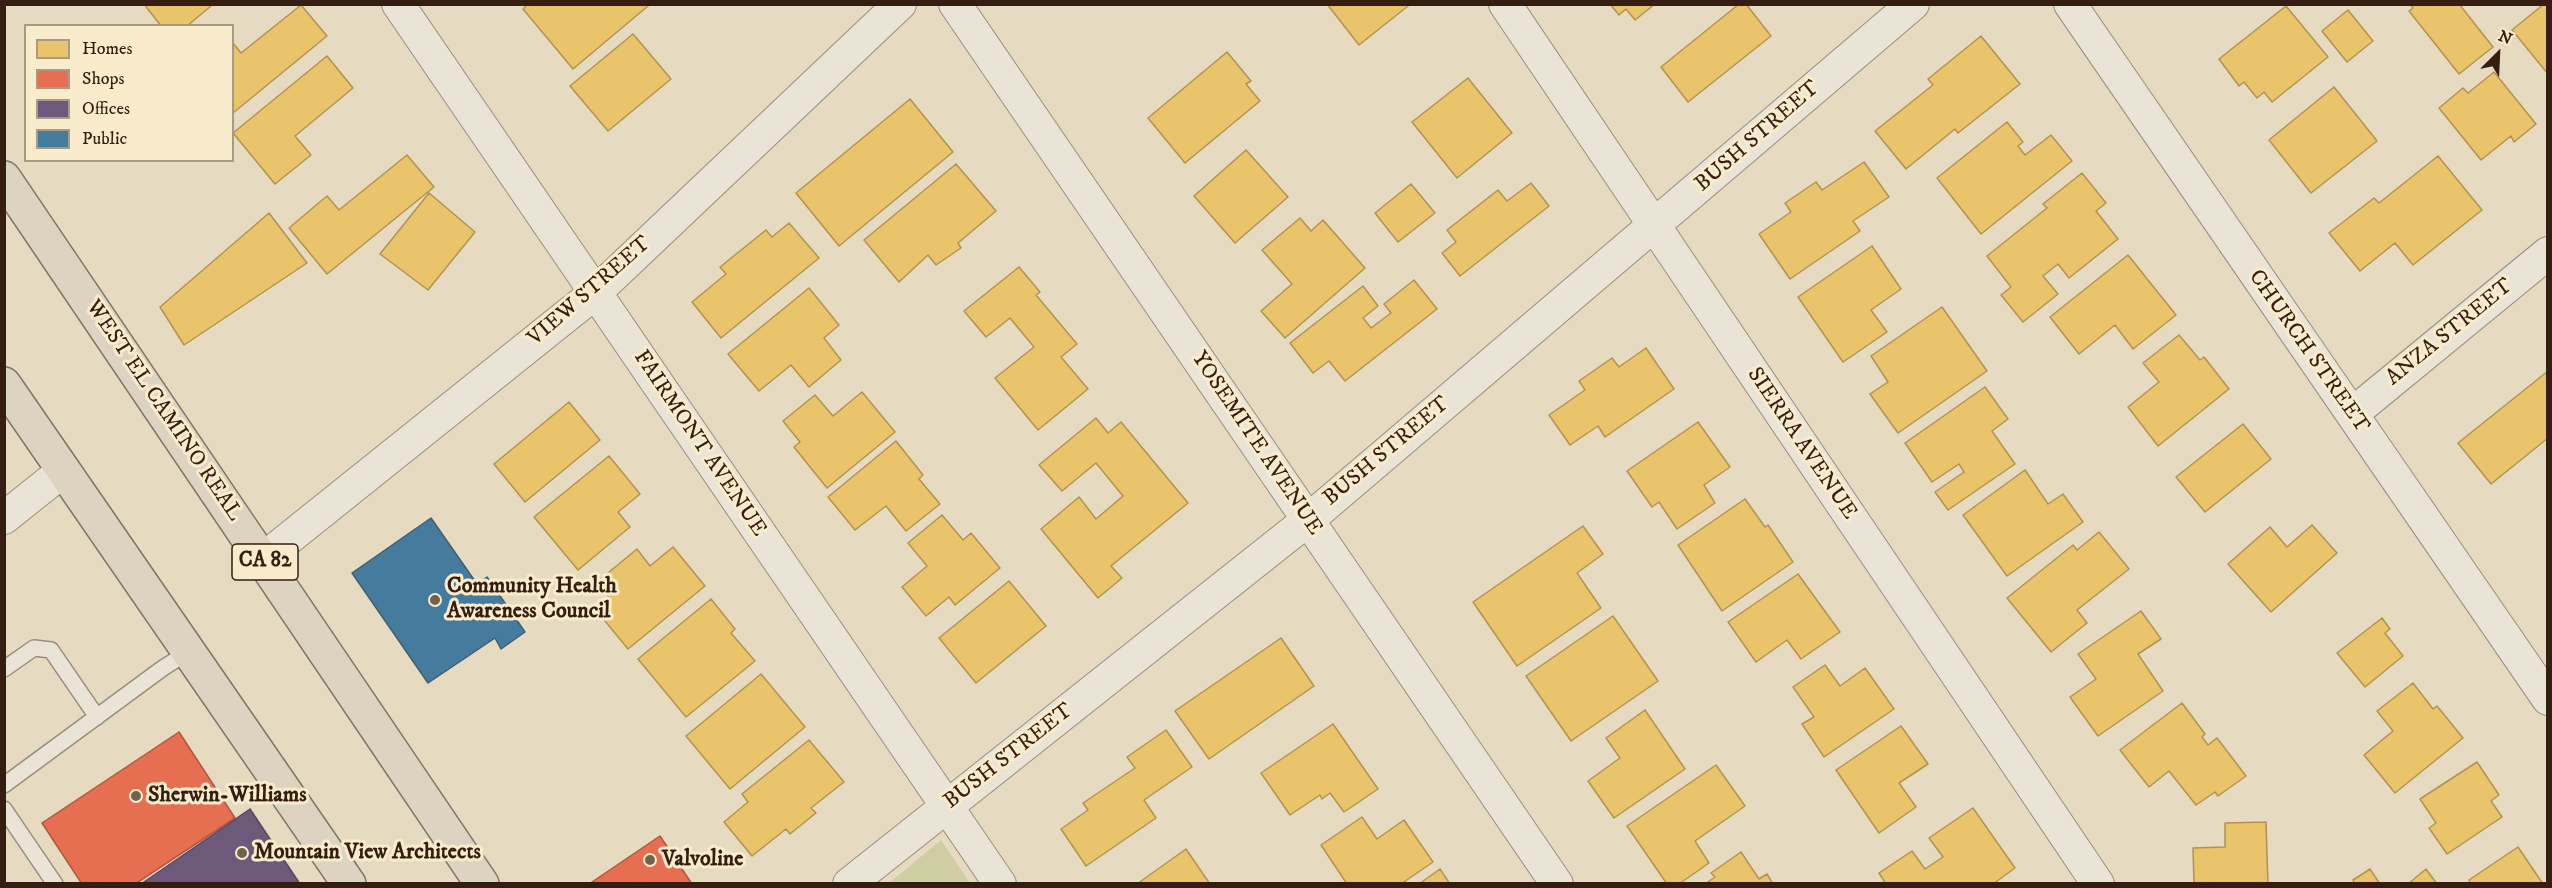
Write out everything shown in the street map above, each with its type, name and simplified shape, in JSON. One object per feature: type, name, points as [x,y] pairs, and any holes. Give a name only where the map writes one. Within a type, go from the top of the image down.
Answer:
[{"type":"main road","name":"WEST EL CAMINO REAL","points":[[4,178],[482,884]]},
{"type":"main road","points":[[4,384],[349,884]]},
{"type":"street","name":"FAIRMONT AVENUE","points":[[398,4],[1000,884]]},
{"type":"street","name":"VIEW STREET","points":[[262,559],[595,293],[900,4]]},
{"type":"street","name":"YOSEMITE AVENUE","points":[[955,4],[1557,884]]},
{"type":"street","name":"SIERRA AVENUE","points":[[1505,4],[2098,884]]},
{"type":"street","name":"BUSH STREET","points":[[849,884],[1308,520],[1913,4]]},
{"type":"street","name":"CHURCH STREET","points":[[2070,4],[2222,229],[2547,699]]},
{"type":"street","name":"ANZA STREET","points":[[2352,414],[2547,253]]},
{"type":"street","points":[[4,518],[63,471]]},
{"type":"lane","points":[[4,669],[33,648],[51,651],[97,717]]},
{"type":"lane","points":[[4,785],[188,652]]},
{"type":"lane","points":[[4,809],[55,884]]},
{"type":"shaded area","points":[[941,840],[970,883],[889,883]]},
{"type":"building: Homes","points":[[144,4],[210,4],[211,6],[189,24],[159,24]]},
{"type":"building: Homes","points":[[528,4],[646,4],[648,6],[573,69],[523,9]]},
{"type":"building: Homes","points":[[1327,4],[1406,4],[1408,6],[1359,45]]},
{"type":"building: Homes","points":[[1610,4],[1655,4],[1635,20],[1626,9],[1619,15]]},
{"type":"building: Homes","points":[[1739,4],[1746,4],[1771,36],[1688,102],[1661,67]]},
{"type":"building: Homes","points":[[2410,4],[2459,4],[2493,47],[2459,74],[2409,11],[2413,8]]},
{"type":"building: Homes","points":[[2544,4],[2548,4],[2548,74],[2512,30]]},
{"type":"building: Homes","points":[[301,5],[327,36],[234,112],[234,44],[241,53]]},
{"type":"building: Homes","points":[[2286,6],[2328,57],[2272,102],[2264,92],[2257,98],[2244,82],[2239,86],[2219,59]]},
{"type":"building: Homes","points":[[2348,10],[2373,41],[2347,62],[2322,31]]},
{"type":"building: Homes","points":[[633,34],[671,79],[608,131],[570,86]]},
{"type":"building: Homes","points":[[1981,36],[2020,84],[1958,133],[1955,129],[1906,169],[1875,131],[1933,85],[1928,79]]},
{"type":"building: Homes","points":[[1227,52],[1251,81],[1246,84],[1260,101],[1185,163],[1148,118]]},
{"type":"building: Homes","points":[[327,56],[353,88],[295,136],[311,155],[275,184],[234,132]]},
{"type":"building: Homes","points":[[2494,72],[2536,124],[2514,142],[2511,136],[2481,160],[2439,108],[2463,88],[2468,93]]},
{"type":"building: Homes","points":[[1468,78],[1512,133],[1457,178],[1412,122]]},
{"type":"building: Homes","points":[[2334,87],[2377,141],[2311,193],[2269,140]]},
{"type":"building: Homes","points":[[910,99],[953,152],[839,246],[796,193]]},
{"type":"building: Homes","points":[[2007,122],[2023,142],[2018,146],[2025,155],[2051,135],[2072,161],[1981,234],[1937,178]]},
{"type":"building: Homes","points":[[1246,150],[1288,197],[1235,243],[1194,196]]},
{"type":"building: Homes","points":[[407,155],[434,187],[327,274],[289,228],[327,196],[339,210]]},
{"type":"building: Homes","points":[[2438,156],[2482,210],[2413,265],[2395,243],[2360,271],[2329,233],[2374,198],[2379,203]]},
{"type":"building: Homes","points":[[1864,162],[1889,197],[1853,221],[1860,231],[1790,279],[1759,234],[1791,212],[1785,203],[1816,182],[1822,190]]},
{"type":"building: Homes","points":[[956,164],[996,211],[958,243],[961,248],[936,265],[928,255],[899,282],[864,240]]},
{"type":"building: Homes","points":[[2082,173],[2106,203],[2096,211],[2118,239],[2069,278],[2058,264],[2043,276],[2058,294],[2023,322],[2001,295],[2011,287],[1987,256],[2047,208],[2043,204]]},
{"type":"building: Homes","points":[[1531,183],[1549,206],[1460,276],[1442,253],[1456,242],[1447,230],[1498,190],[1507,201]]},
{"type":"building: Homes","points":[[1411,184],[1435,213],[1398,242],[1375,213]]},
{"type":"building: Homes","points":[[429,193],[475,232],[428,290],[380,254]]},
{"type":"building: Homes","points":[[269,213],[307,263],[184,345],[160,307]]},
{"type":"building: Homes","points":[[1300,218],[1311,231],[1323,220],[1365,268],[1285,338],[1261,311],[1292,284],[1262,250]]},
{"type":"building: Homes","points":[[789,223],[819,258],[721,338],[692,302],[726,274],[720,267],[766,230],[772,237]]},
{"type":"building: Homes","points":[[1872,246],[1901,289],[1871,310],[1887,332],[1843,362],[1798,297]]},
{"type":"building: Homes","points":[[2128,255],[2176,315],[2133,349],[2115,325],[2079,354],[2050,317]]},
{"type":"building: Homes","points":[[1019,267],[1040,292],[1036,295],[1077,344],[1061,357],[1088,389],[1038,430],[995,378],[1034,347],[1010,318],[986,337],[964,311]]},
{"type":"building: Homes","points":[[1414,280],[1437,309],[1345,381],[1329,361],[1313,373],[1290,343],[1363,286],[1378,306],[1363,318],[1371,328],[1391,313],[1384,304]]},
{"type":"building: Homes","points":[[809,288],[839,325],[824,338],[841,360],[809,387],[791,365],[759,391],[728,354]]},
{"type":"building: Homes","points":[[1942,307],[1987,371],[1898,433],[1870,394],[1888,382],[1871,356]]},
{"type":"building: Homes","points":[[2179,335],[2200,360],[2204,357],[2229,389],[2158,446],[2128,407],[2159,382],[2143,363]]},
{"type":"building: Homes","points":[[1646,348],[1674,389],[1605,437],[1598,426],[1570,445],[1549,415],[1585,390],[1579,381],[1612,358],[1619,367]]},
{"type":"building: Homes","points":[[2548,371],[2548,438],[2491,484],[2458,443]]},
{"type":"building: Homes","points":[[1985,387],[2008,419],[1992,431],[2015,464],[1948,510],[1935,492],[1964,472],[1959,464],[1932,482],[1905,443]]},
{"type":"building: Homes","points":[[862,392],[895,432],[827,488],[794,447],[800,442],[783,421],[815,395],[833,416]]},
{"type":"building: Homes","points":[[569,402],[600,440],[525,502],[494,464]]},
{"type":"building: Homes","points":[[1096,418],[1108,433],[1121,422],[1188,503],[1111,566],[1122,578],[1098,598],[1041,529],[1079,497],[1096,519],[1123,496],[1096,463],[1062,491],[1039,465]]},
{"type":"building: Homes","points":[[1698,422],[1730,467],[1704,485],[1715,503],[1677,529],[1659,502],[1652,507],[1627,471]]},
{"type":"building: Homes","points":[[2243,424],[2271,459],[2205,512],[2176,477]]},
{"type":"building: Homes","points":[[896,441],[923,475],[919,479],[940,504],[906,531],[886,506],[855,530],[828,497]]},
{"type":"building: Homes","points":[[609,456],[640,494],[618,512],[630,527],[578,570],[534,517]]},
{"type":"building: Homes","points":[[2025,470],[2048,504],[2063,494],[2083,522],[2007,576],[1963,515]]},
{"type":"building: Homes","points":[[1745,499],[1765,527],[1768,525],[1793,562],[1722,611],[1678,545]]},
{"type":"building: Homes","points":[[942,515],[963,540],[971,533],[1000,568],[955,605],[949,597],[926,616],[902,587],[927,566],[908,543]]},
{"type":"building: Homes","points":[[2312,525],[2337,553],[2271,612],[2228,564],[2270,527],[2287,547]]},
{"type":"building: Homes","points":[[1583,526],[1603,554],[1577,573],[1601,608],[1517,666],[1473,602]]},
{"type":"building: Homes","points":[[2099,532],[2129,569],[2077,610],[2087,623],[2051,652],[2007,598],[2073,545],[2077,550]]},
{"type":"building: Homes","points":[[673,547],[705,586],[628,649],[596,610],[610,599],[597,582],[637,549],[650,566]]},
{"type":"building: Homes","points":[[1798,574],[1840,632],[1801,659],[1787,640],[1756,662],[1728,622]]},
{"type":"building: Homes","points":[[1009,581],[1046,626],[976,683],[939,638]]},
{"type":"building: Homes","points":[[711,599],[735,629],[731,633],[755,661],[686,717],[638,659]]},
{"type":"building: Homes","points":[[2141,611],[2161,639],[2138,654],[2163,691],[2098,736],[2070,697],[2096,679],[2078,654]]},
{"type":"building: Homes","points":[[1613,616],[1658,681],[1571,741],[1526,676]]},
{"type":"building: Homes","points":[[2382,618],[2390,629],[2385,633],[2403,656],[2365,687],[2337,653]]},
{"type":"building: Homes","points":[[1281,638],[1314,686],[1209,759],[1175,711]]},
{"type":"building: Homes","points":[[1825,665],[1840,686],[1865,668],[1894,709],[1824,757],[1802,724],[1814,717],[1793,687]]},
{"type":"building: Homes","points":[[761,674],[805,727],[730,789],[686,736]]},
{"type":"building: Homes","points":[[2413,683],[2433,709],[2437,706],[2463,738],[2395,793],[2364,755],[2393,731],[2377,711]]},
{"type":"building: Homes","points":[[2182,703],[2205,734],[2202,737],[2208,745],[2217,738],[2246,776],[2218,796],[2215,792],[2196,805],[2169,771],[2149,787],[2120,750]]},
{"type":"building: Homes","points":[[1645,710],[1685,769],[1614,818],[1588,781],[1620,758],[1606,738]]},
{"type":"building: Homes","points":[[1333,724],[1378,789],[1344,812],[1330,793],[1322,799],[1320,795],[1290,815],[1261,773]]},
{"type":"building: Homes","points":[[1901,726],[1928,764],[1899,783],[1916,807],[1879,833],[1836,770]]},
{"type":"building: Homes","points":[[1166,730],[1192,767],[1144,800],[1156,818],[1086,866],[1061,829],[1088,810],[1083,803],[1135,768],[1127,757]]},
{"type":"building: Homes","points":[[809,740],[844,782],[811,808],[816,813],[790,834],[786,829],[752,856],[724,822],[748,802],[742,794]]},
{"type":"building: Homes","points":[[2477,762],[2499,795],[2491,801],[2502,817],[2447,854],[2429,828],[2436,823],[2420,799]]},
{"type":"building: Homes","points":[[1716,765],[1745,806],[1695,841],[1709,863],[1679,884],[1667,884],[1627,826]]},
{"type":"building: Homes","points":[[1973,808],[2015,868],[1993,884],[1886,884],[1879,873],[1912,851],[1925,869],[1943,857],[1929,838]]},
{"type":"building: Homes","points":[[1362,817],[1377,839],[1404,820],[1433,862],[1401,884],[1347,884],[1321,845]]},
{"type":"building: Homes","points":[[2266,822],[2268,884],[2194,884],[2193,848],[2225,847],[2225,823]]},
{"type":"building: Homes","points":[[2518,847],[2543,884],[2471,884],[2469,880]]},
{"type":"building: Homes","points":[[1186,849],[1210,884],[1137,884]]},
{"type":"building: Homes","points":[[1741,852],[1759,879],[1767,874],[1773,884],[1705,884],[1715,877],[1711,873]]},
{"type":"building: Homes","points":[[1440,869],[1450,884],[1419,884]]},
{"type":"building: Homes","points":[[2370,869],[2380,884],[2355,884],[2353,880]]},
{"type":"building: Homes","points":[[2426,869],[2437,884],[2408,884]]},
{"type":"building: Shops","points":[[179,732],[235,818],[135,884],[82,884],[42,823]]},
{"type":"building: Shops","name":"Valvoline","points":[[660,836],[692,884],[589,884]]},
{"type":"building: Offices","points":[[250,809],[300,884],[141,884]]},
{"type":"building: Public","points":[[431,518],[477,584],[487,577],[525,632],[501,649],[495,638],[428,683],[352,573]]},
{"type":"place","name":"Community Health Awareness Council","points":[[435,600]]},
{"type":"place","name":"Sherwin-Williams","points":[[136,796]]},
{"type":"place","name":"Mountain View Architects","points":[[242,853]]},
{"type":"place","name":"Valvoline","points":[[650,860]]}]
